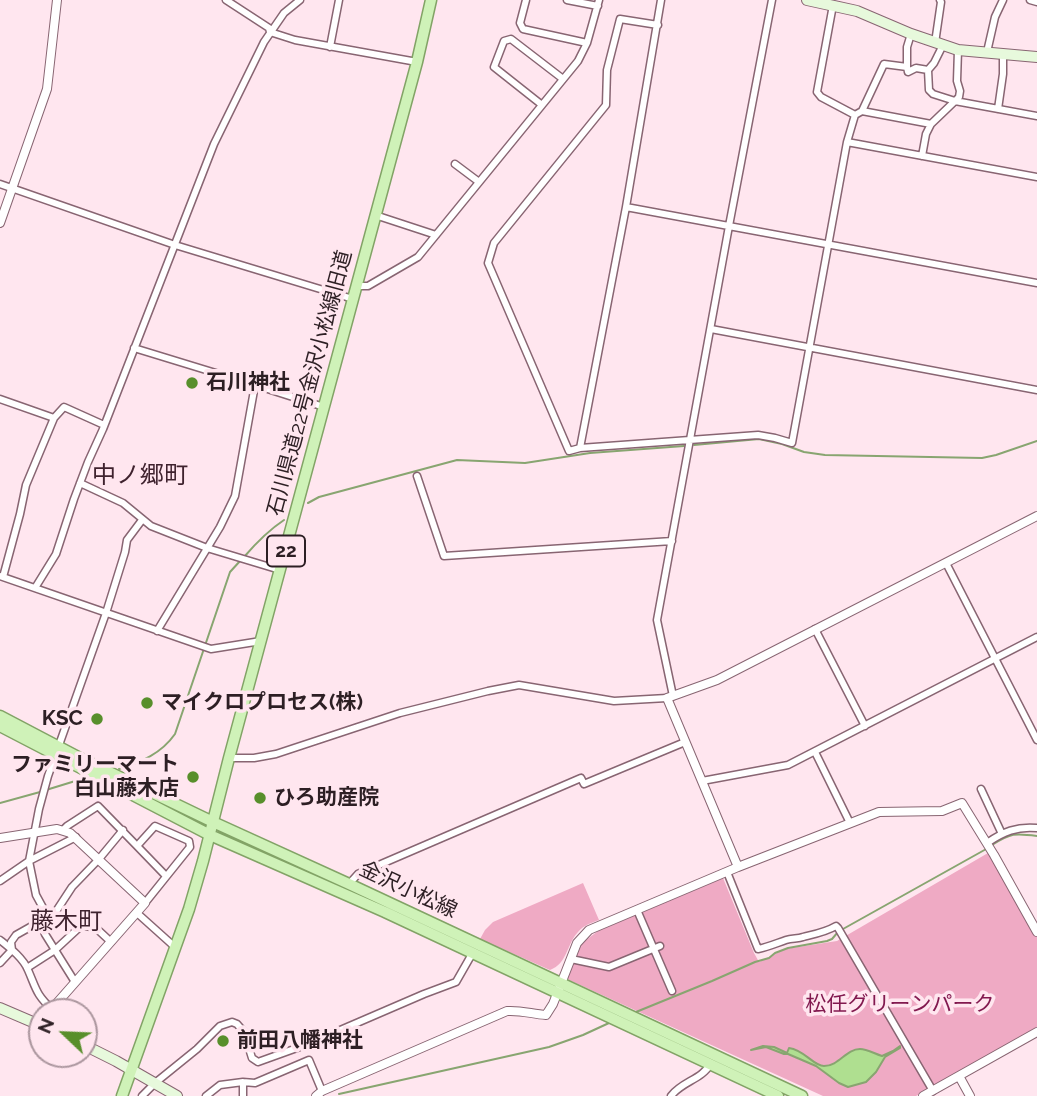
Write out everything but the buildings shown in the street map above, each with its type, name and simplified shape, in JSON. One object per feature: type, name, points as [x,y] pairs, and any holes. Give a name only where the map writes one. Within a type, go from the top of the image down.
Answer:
[{"type":"main road","name":"石川県道22号金沢小松線旧道","points":[[122,1096],[176,947],[210,835],[432,0]]},
{"type":"main road","points":[[807,0],[834,5],[858,5],[911,34],[958,50],[1037,57]]},
{"type":"main road","name":"金沢小松線","points":[[0,716],[57,751],[210,835],[385,912],[472,954],[559,988],[802,1096]]},
{"type":"main road","name":"金沢小松線","points":[[0,726],[349,884],[778,1096]]},
{"type":"main road","points":[[0,1008],[28,1019]]},
{"type":"main road","points":[[98,1052],[172,1095]]},
{"type":"street","points":[[0,223],[47,89],[57,0]]},
{"type":"street","points":[[226,0],[269,28],[270,32],[295,40],[417,62]]},
{"type":"street","points":[[35,588],[56,554],[80,483],[214,144],[270,32],[284,13],[300,0]]},
{"type":"street","points":[[330,47],[339,0]]},
{"type":"street","points":[[526,0],[520,23],[523,29],[587,43]]},
{"type":"street","points":[[357,286],[368,286],[418,257],[578,61],[587,43],[598,3],[568,0]]},
{"type":"street","points":[[580,448],[626,207],[661,0]]},
{"type":"street","points":[[738,867],[685,742],[670,697],[657,620],[772,0]]},
{"type":"street","points":[[940,0],[939,44],[934,63],[928,70],[929,90],[933,94],[955,100],[1036,116],[1037,107]]},
{"type":"street","points":[[987,52],[995,17],[1003,0]]},
{"type":"street","points":[[1030,0],[1037,2]]},
{"type":"street","points":[[834,5],[817,92],[821,97],[858,113],[931,124]]},
{"type":"street","points":[[658,25],[620,19],[607,71],[606,104],[494,243],[488,263],[569,451],[758,435],[792,443],[847,142],[858,113],[884,64],[907,67]]},
{"type":"street","points":[[911,34],[907,47],[908,72],[916,68],[928,70]]},
{"type":"street","points":[[542,105],[494,67],[504,41],[511,39],[563,79]]},
{"type":"street","points":[[922,156],[926,134],[931,124],[959,97],[958,50]]},
{"type":"street","points":[[998,108],[1003,54]]},
{"type":"street","points":[[847,142],[1037,177]]},
{"type":"street","points":[[456,164],[480,182]]},
{"type":"street","points":[[0,184],[174,245],[353,299]]},
{"type":"street","points":[[626,207],[1037,283]]},
{"type":"street","points":[[375,215],[436,235]]},
{"type":"street","points":[[710,330],[1037,390]]},
{"type":"street","points":[[134,348],[324,407]]},
{"type":"street","points":[[157,631],[220,527],[235,496],[255,385]]},
{"type":"street","points":[[0,399],[54,418]]},
{"type":"street","points":[[104,425],[64,407],[54,418],[26,485],[2,577],[211,649],[261,641]]},
{"type":"street","points":[[417,476],[444,556],[672,541]]},
{"type":"street","points":[[80,483],[123,503],[151,526],[207,548],[280,570]]},
{"type":"street","points":[[229,758],[254,758],[276,754],[400,713],[519,685],[614,701],[670,697],[717,680],[1037,516]]},
{"type":"street","points":[[48,917],[36,895],[29,861],[43,794],[106,614],[127,540],[142,520]]},
{"type":"street","points":[[946,563],[1037,740]]},
{"type":"street","points":[[815,629],[865,726]]},
{"type":"street","points":[[702,781],[788,765],[1037,637]]},
{"type":"street","points":[[349,884],[358,874],[581,779],[584,784],[685,742]]},
{"type":"street","points":[[815,752],[850,823]]},
{"type":"street","points":[[981,789],[1002,834]]},
{"type":"street","points":[[206,1096],[220,1085],[255,1083],[309,1060],[319,1093],[507,1011],[522,1010],[546,1015],[577,943],[589,930],[879,811],[942,811],[962,803],[1037,932]]},
{"type":"street","points":[[64,830],[98,806],[166,876]]},
{"type":"street","points":[[61,998],[190,847],[189,841],[155,826],[137,846]]},
{"type":"street","points":[[989,846],[1002,834],[1016,829],[1037,828]]},
{"type":"street","points":[[0,838],[57,829],[71,833],[145,903]]},
{"type":"street","points":[[0,963],[12,950],[11,942],[16,935],[55,913],[72,887],[123,830]]},
{"type":"street","points":[[0,881],[29,861],[76,837]]},
{"type":"street","points":[[727,872],[758,948],[822,933],[836,926],[839,929],[933,1091]]},
{"type":"street","points":[[637,910],[657,948],[672,991]]},
{"type":"street","points":[[136,913],[176,947]]},
{"type":"street","points":[[40,922],[75,982]]},
{"type":"street","points":[[27,968],[55,950],[82,925],[96,928],[111,942]]},
{"type":"street","points":[[0,940],[27,968],[40,998]]},
{"type":"street","points":[[571,959],[609,967],[657,948]]},
{"type":"street","points":[[142,1096],[220,1026],[232,1022],[237,1024],[244,1032],[253,1058],[258,1062],[456,982],[472,954]]},
{"type":"street","points":[[923,1096],[1037,1032]]},
{"type":"street","points":[[671,1096],[676,1089],[706,1072],[711,1063]]},
{"type":"street","points":[[959,1076],[970,1096]]},
{"type":"street","points":[[243,1082],[243,1096]]},
{"type":"green space","name":"松任グリーンパーク","points":[[988,853],[1037,937],[1037,1027],[916,1096],[823,1096],[567,979],[582,943],[598,931],[723,878],[759,962],[785,949],[837,941]]},
{"type":"green space","points":[[583,883],[599,920],[578,932],[556,967],[550,970],[480,939],[493,922]]},
{"type":"shaded area","points":[[763,1046],[774,1047],[787,1053],[789,1048],[795,1049],[824,1066],[855,1050],[865,1050],[882,1056],[900,1048],[885,1057],[866,1082],[848,1087],[816,1066],[788,1054],[766,1047],[751,1050]]},
{"type":"waterway","points":[[694,445],[759,439],[825,455],[982,458],[1037,441]]},
{"type":"waterway","points":[[308,503],[319,497],[457,460],[525,463],[590,453],[684,446]]},
{"type":"waterway","points":[[244,557],[284,520]]},
{"type":"waterway","points":[[119,769],[150,756],[175,734],[230,572],[240,561]]},
{"type":"waterway","points":[[46,790],[85,778]]},
{"type":"waterway","points":[[0,803],[40,792]]},
{"type":"waterway","points":[[992,845],[1013,835],[1037,836]]},
{"type":"waterway","points":[[843,929],[988,848]]},
{"type":"waterway","points":[[636,1012],[788,948],[827,941],[838,932]]},
{"type":"waterway","points":[[339,1094],[549,1047],[609,1023]]},
{"type":"place","name":"石川神社","points":[[192,383]]},
{"type":"place","name":"マイクロプロセス(株)","points":[[147,703]]},
{"type":"place","name":"KSC","points":[[97,719]]},
{"type":"place","name":"ファミリーマート 白山藤木店","points":[[193,777]]},
{"type":"place","name":"ひろ助産院","points":[[260,798]]},
{"type":"place","name":"前田八幡神社","points":[[223,1041]]},
{"type":"district","name":"中ノ郷町","points":[[140,476]]},
{"type":"district","name":"藤木町","points":[[66,922]]}]
